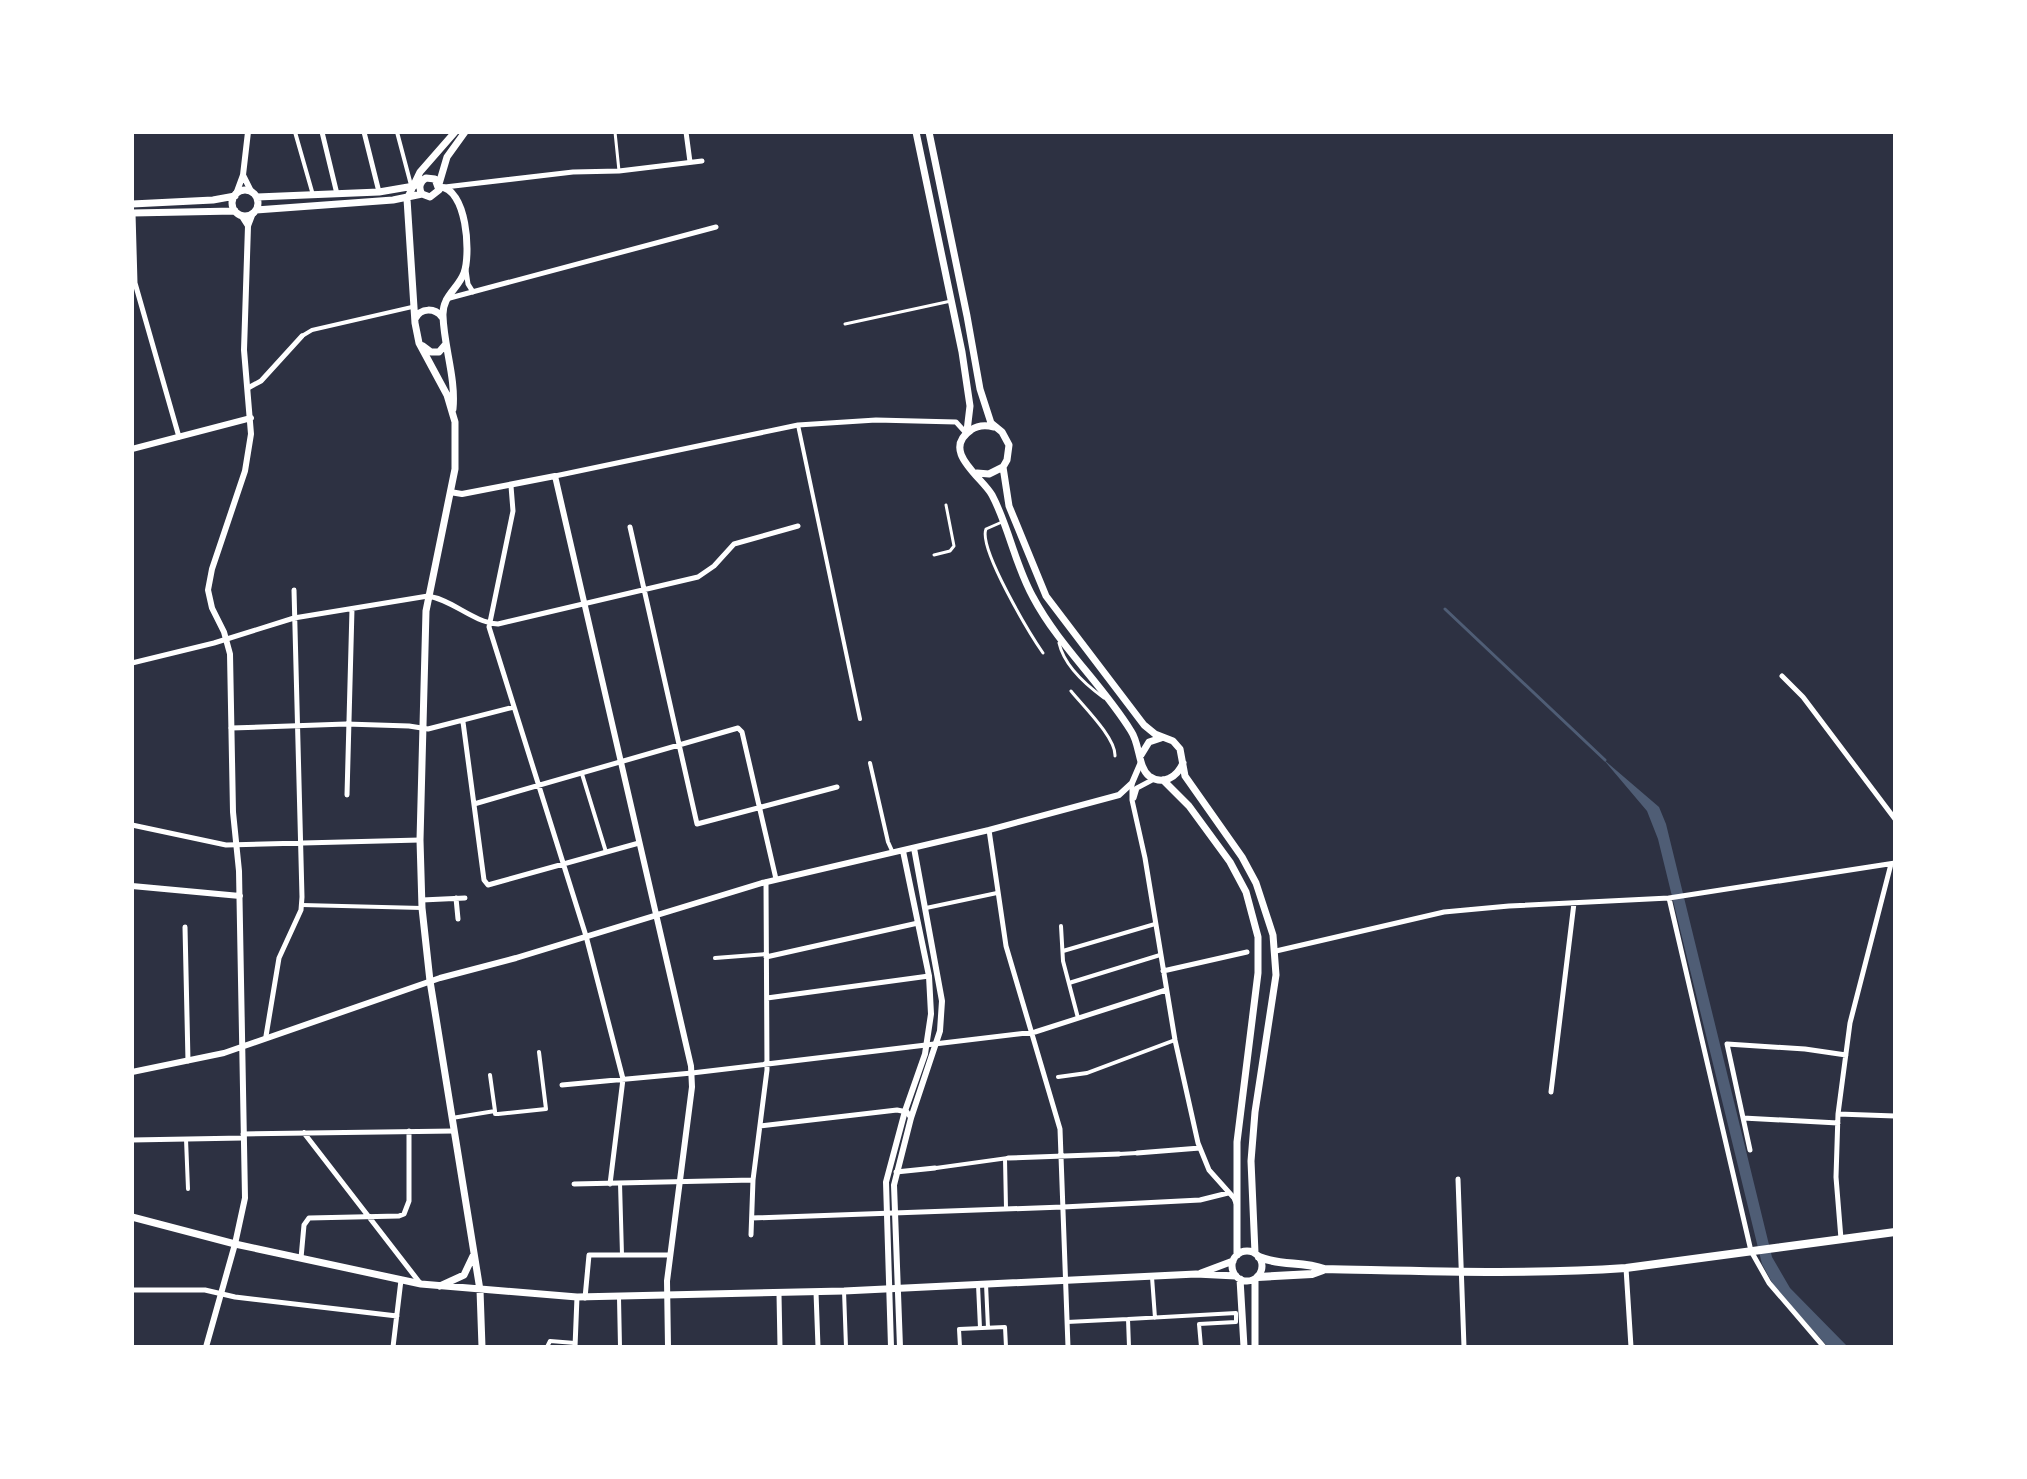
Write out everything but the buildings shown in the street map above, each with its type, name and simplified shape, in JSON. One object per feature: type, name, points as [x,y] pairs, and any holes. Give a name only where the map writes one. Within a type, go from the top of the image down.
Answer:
[{"type":"main road","points":[[453,411],[419,342],[412,307],[407,199],[455,132]]},
{"type":"main road","points":[[448,188],[447,157],[465,132]]},
{"type":"main road","points":[[916,132],[968,391],[970,423],[961,454],[965,465],[992,494],[1033,597],[1132,732],[1146,773],[1173,788],[1230,862],[1252,908],[1252,950],[1237,1142],[1235,1258],[1244,1347]]},
{"type":"main road","points":[[929,132],[980,389],[994,427]]},
{"type":"main road","points":[[132,204],[213,200],[236,195],[243,190],[254,194],[313,195],[379,192],[429,177],[459,199],[466,266],[446,299],[442,317],[453,390],[456,456],[428,596],[420,840],[422,904],[430,981],[480,1290],[482,1347]]},
{"type":"main road","points":[[418,182],[422,194]]},
{"type":"main road","points":[[132,213],[255,212],[407,199],[422,194],[430,197],[448,188]]},
{"type":"main road","points":[[254,194],[255,212]]},
{"type":"main road","points":[[236,195],[233,203],[238,213]]},
{"type":"main road","points":[[415,323],[417,315],[424,311],[436,312],[442,317]]},
{"type":"main road","points":[[419,342],[427,350],[439,352],[444,348],[445,339]]},
{"type":"main road","points":[[967,433],[980,425],[1002,432],[1009,445],[1003,467],[1009,506],[1032,567],[1051,605],[1129,707],[1152,732],[1177,744],[1185,776],[1233,844],[1256,883],[1270,919],[1276,951],[1276,975],[1255,1112],[1251,1161],[1257,1255],[1262,1265],[1256,1278],[1255,1347]]},
{"type":"main road","points":[[973,471],[989,474],[1003,467]]},
{"type":"main road","points":[[1141,759],[1149,742],[1163,738]]},
{"type":"main road","points":[[1159,780],[1176,775],[1183,759]]},
{"type":"main road","points":[[132,1217],[235,1244],[421,1284],[581,1298],[779,1294],[1196,1274],[1256,1278],[1312,1274],[1324,1269]]},
{"type":"main road","points":[[1196,1274],[1245,1251],[1279,1264],[1311,1264],[1324,1269],[1567,1272],[1626,1268],[1895,1232]]},
{"type":"main road","points":[[438,1287],[464,1275],[472,1263],[474,1252]]},
{"type":"street","points":[[236,195],[243,175],[248,132]]},
{"type":"street","points":[[295,132],[313,195]]},
{"type":"street","points":[[322,132],[337,194]]},
{"type":"street","points":[[364,132],[379,192]]},
{"type":"street","points":[[397,132],[418,182]]},
{"type":"street","points":[[686,132],[690,162]]},
{"type":"street","points":[[448,188],[573,172],[619,171],[702,161]]},
{"type":"street","points":[[243,175],[254,194]]},
{"type":"street","points":[[206,1347],[244,1206],[240,896],[233,812],[230,654],[229,638],[212,608],[209,581],[245,471],[251,418],[244,350],[248,226],[255,212]]},
{"type":"street","points":[[132,213],[135,283],[179,438]]},
{"type":"street","points":[[238,213],[248,226]]},
{"type":"street","points":[[446,299],[716,227]]},
{"type":"street","points":[[466,266],[468,284],[473,292]]},
{"type":"street","points":[[248,388],[261,381],[302,336],[312,330],[412,307]]},
{"type":"street","points":[[132,449],[251,418]]},
{"type":"street","points":[[450,492],[462,494],[511,486],[798,425],[876,420],[956,422],[967,433]]},
{"type":"street","points":[[798,425],[860,719]]},
{"type":"street","points":[[555,476],[692,1073],[670,1255],[668,1347]]},
{"type":"street","points":[[511,486],[513,511],[488,623],[586,936],[623,1079],[610,1184]]},
{"type":"street","points":[[132,663],[294,618],[428,596],[448,602],[488,623],[498,624],[698,577],[714,566],[734,544],[798,526]]},
{"type":"street","points":[[630,527],[697,824],[837,787]]},
{"type":"street","points":[[266,1036],[279,958],[302,905],[294,590]]},
{"type":"street","points":[[347,795],[352,609]]},
{"type":"street","points":[[1782,676],[1803,697],[1895,819]]},
{"type":"street","points":[[231,728],[349,725],[437,728],[514,707]]},
{"type":"street","points":[[463,722],[484,880],[488,885],[639,843]]},
{"type":"street","points":[[474,804],[735,727],[742,732],[776,879]]},
{"type":"street","points":[[132,1072],[188,1062],[242,1046],[430,981],[776,879],[989,830],[1119,795],[1132,783],[1141,759]]},
{"type":"street","points":[[870,763],[893,853]]},
{"type":"street","points":[[581,771],[606,852]]},
{"type":"street","points":[[1133,803],[1137,788],[1145,782],[1159,780]]},
{"type":"street","points":[[1132,783],[1175,1040],[1200,1148],[1209,1170],[1234,1198],[1237,1208]]},
{"type":"street","points":[[132,825],[191,839],[237,845],[420,840]]},
{"type":"street","points":[[989,830],[1006,946],[1060,1129],[1068,1347]]},
{"type":"street","points":[[890,1215],[896,1172],[937,1042],[942,1016],[941,984],[914,848]]},
{"type":"street","points":[[891,1347],[893,1289],[886,1182],[927,1043],[931,1014],[929,976],[903,851]]},
{"type":"street","points":[[1276,951],[1444,912],[1669,898],[1893,864],[1850,1023],[1838,1114],[1836,1177],[1841,1239]]},
{"type":"street","points":[[751,1235],[753,1180],[767,1063],[766,882]]},
{"type":"street","points":[[132,886],[240,896]]},
{"type":"street","points":[[926,908],[1000,892]]},
{"type":"street","points":[[456,898],[458,919]]},
{"type":"street","points":[[302,905],[422,904],[465,898]]},
{"type":"street","points":[[1669,898],[1751,1251],[1769,1283],[1824,1347]]},
{"type":"street","points":[[1551,1092],[1574,903]]},
{"type":"street","points":[[715,958],[766,956],[918,923]]},
{"type":"street","points":[[1063,951],[1155,924]]},
{"type":"street","points":[[1061,926],[1063,951],[1078,1018]]},
{"type":"street","points":[[185,927],[188,1062]]},
{"type":"street","points":[[1163,971],[1252,950]]},
{"type":"street","points":[[1069,983],[1160,955]]},
{"type":"street","points":[[767,998],[929,976]]},
{"type":"street","points":[[562,1085],[692,1073],[1032,1032],[1166,990]]},
{"type":"street","points":[[1046,1078],[1087,1073],[1175,1040]]},
{"type":"street","points":[[1750,1150],[1727,1046],[1731,1043],[1846,1055]]},
{"type":"street","points":[[490,1075],[495,1114],[546,1109],[539,1052]]},
{"type":"street","points":[[452,1118],[495,1111]]},
{"type":"street","points":[[905,1111],[911,1118]]},
{"type":"street","points":[[759,1127],[905,1111]]},
{"type":"street","points":[[1838,1114],[1895,1116]]},
{"type":"street","points":[[1743,1118],[1838,1123]]},
{"type":"street","points":[[301,1258],[306,1220],[399,1216],[406,1211],[409,1201],[409,1131]]},
{"type":"street","points":[[132,1140],[303,1132],[454,1131]]},
{"type":"street","points":[[303,1132],[421,1284]]},
{"type":"street","points":[[186,1139],[188,1189]]},
{"type":"street","points":[[896,1172],[1007,1158],[1200,1148]]},
{"type":"street","points":[[1006,1210],[1007,1158]]},
{"type":"street","points":[[1458,1179],[1464,1347]]},
{"type":"street","points":[[574,1184],[753,1180]]},
{"type":"street","points":[[620,1183],[622,1255]]},
{"type":"street","points":[[752,1218],[890,1215],[1200,1200],[1228,1193]]},
{"type":"street","points":[[547,1347],[550,1341],[575,1345],[588,1256],[670,1255]]},
{"type":"street","points":[[1626,1268],[1631,1347]]},
{"type":"street","points":[[1152,1277],[1155,1318]]},
{"type":"street","points":[[393,1347],[401,1280]]},
{"type":"street","points":[[982,1285],[988,1328]]},
{"type":"street","points":[[980,1328],[982,1285]]},
{"type":"street","points":[[893,1289],[900,1347]]},
{"type":"street","points":[[132,1290],[205,1290],[397,1316]]},
{"type":"street","points":[[844,1291],[846,1347]]},
{"type":"street","points":[[816,1292],[818,1347]]},
{"type":"street","points":[[779,1294],[780,1347]]},
{"type":"street","points":[[619,1298],[620,1347]]},
{"type":"street","points":[[1067,1322],[1236,1313],[1236,1322],[1199,1324],[1201,1347]]},
{"type":"street","points":[[1128,1319],[1129,1347]]},
{"type":"street","points":[[960,1347],[959,1329],[1005,1327],[1006,1347]]},
{"type":"lane","points":[[615,132],[619,171]]},
{"type":"lane","points":[[845,324],[951,301]]},
{"type":"lane","points":[[934,555],[950,551],[954,546],[946,505]]},
{"type":"lane","points":[[1002,522],[986,529],[984,539],[1003,584],[1043,653]]},
{"type":"lane","points":[[1071,691],[1110,739],[1115,756]]},
{"type":"water","points":[[1603,759],[1659,807],[1666,824],[1772,1257],[1790,1288],[1848,1347],[1828,1347],[1775,1288],[1762,1264],[1658,839],[1647,811]]},
{"type":"waterway","points":[[1445,609],[1605,760]]}]
